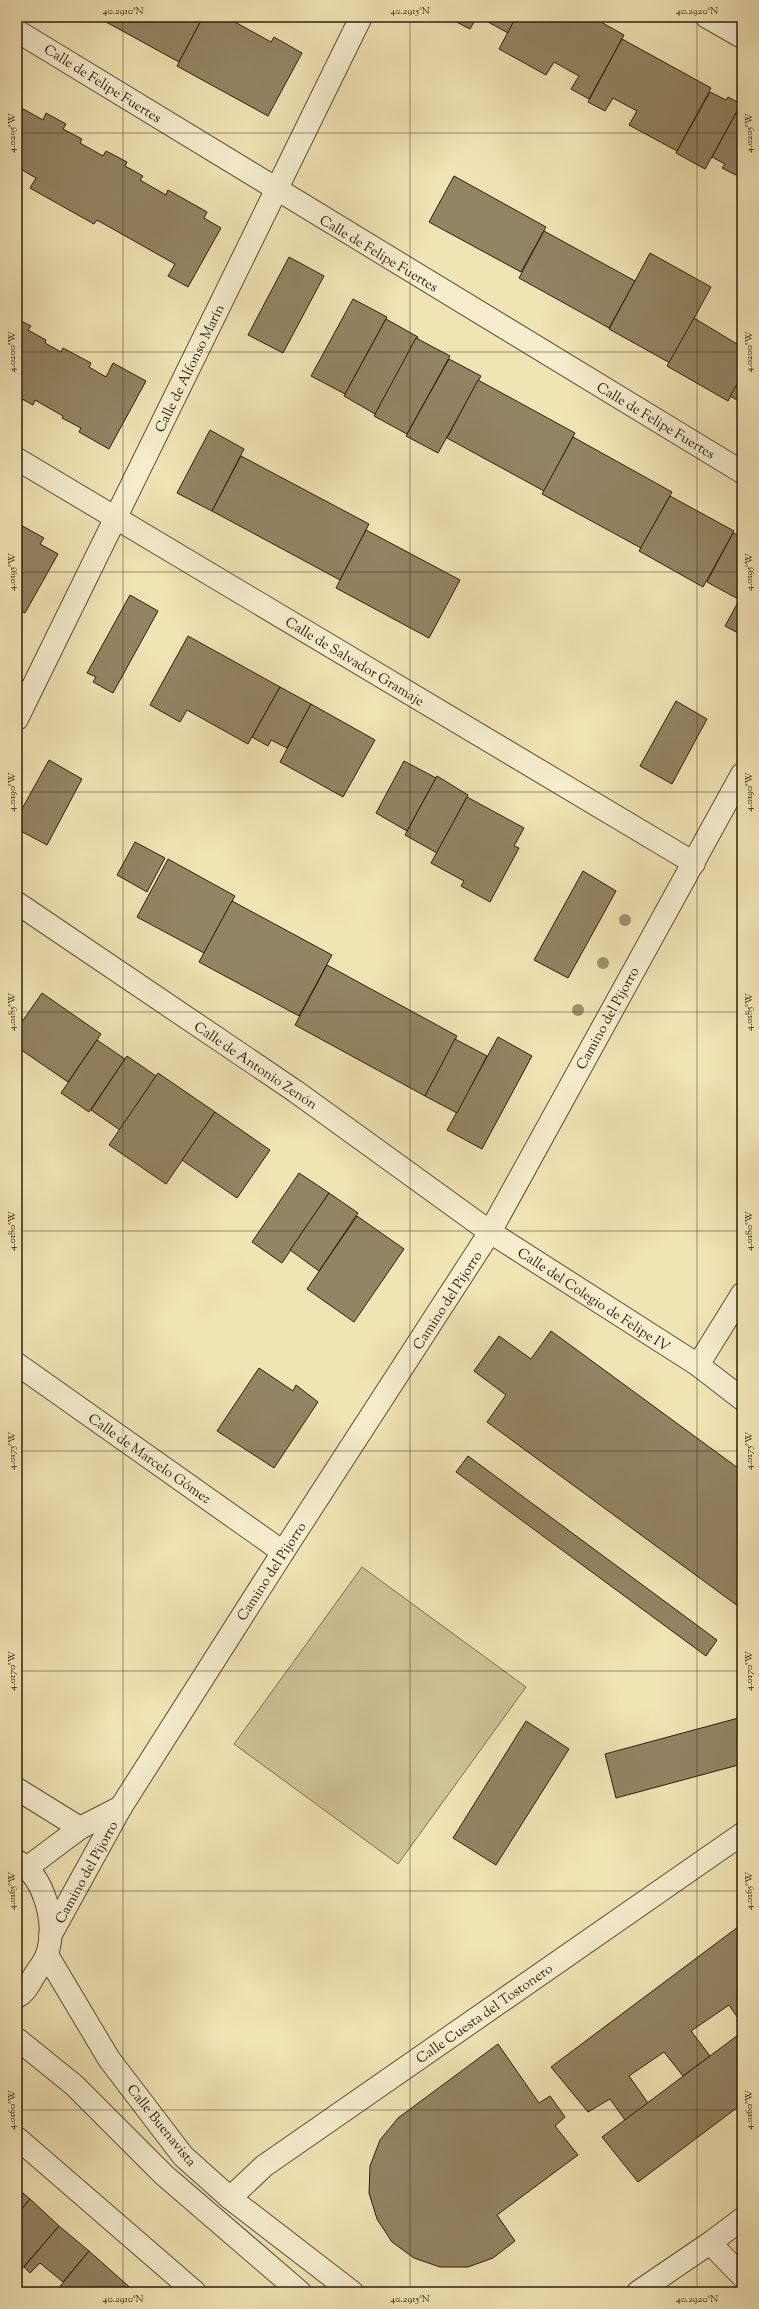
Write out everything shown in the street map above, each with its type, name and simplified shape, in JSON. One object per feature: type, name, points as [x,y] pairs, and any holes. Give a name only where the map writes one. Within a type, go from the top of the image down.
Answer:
[{"type":"street","name":"Calle de Alfonso Marín","points":[[17,720],[361,17]]},
{"type":"street","points":[[707,17],[742,37]]},
{"type":"street","name":"Calle de Felipe Fuertes","points":[[17,31],[276,191],[742,472]]},
{"type":"street","name":"Calle de Salvador Gramaje","points":[[17,459],[694,863]]},
{"type":"street","name":"Camino del Pijorro","points":[[17,1997],[24,1993],[121,1807],[283,1552],[490,1232],[742,774]]},
{"type":"street","name":"Calle de Antonio Zenón","points":[[17,903],[295,1091],[490,1232]]},
{"type":"street","name":"Calle del Colegio de Felipe IV","points":[[490,1232],[698,1366],[742,1399]]},
{"type":"street","points":[[698,1366],[742,1294]]},
{"type":"street","name":"Calle de Marcelo Gómez","points":[[17,1364],[283,1552]]},
{"type":"street","points":[[17,1789],[80,1828]]},
{"type":"street","name":"Camino del Pijorro","points":[[22,1864],[80,1828],[121,1807]]},
{"type":"street","name":"Calle Cuesta del Tostonero","points":[[230,2198],[264,2166],[742,1834]]},
{"type":"street","points":[[22,1864],[46,1896],[49,1946]]},
{"type":"street","name":"Calle Buenavista","points":[[49,1946],[109,2059],[183,2156],[230,2198],[352,2292]]},
{"type":"street","name":"Calle Buenavista","points":[[17,2039],[74,2085],[164,2175],[300,2292]]},
{"type":"street","points":[[17,2138],[195,2292]]},
{"type":"street","points":[[638,2292],[710,2243],[742,2218]]},
{"type":"street","points":[[710,2243],[742,2276]]},
{"type":"shaded area","points":[[362,1567],[526,1687],[398,1864],[234,1744]]},
{"type":"building","points":[[97,17],[203,17],[179,62]]},
{"type":"building","points":[[203,17],[226,17],[271,42],[274,37],[302,53],[268,116],[177,66]]},
{"type":"building","points":[[447,17],[477,17],[470,29]]},
{"type":"building","points":[[479,17],[516,17],[508,33]]},
{"type":"building","points":[[516,17],[592,17],[624,35],[589,99],[571,89],[579,76],[554,62],[546,75],[499,49]]},
{"type":"building","points":[[622,39],[711,88],[677,151],[629,125],[637,111],[613,98],[605,111],[588,102]]},
{"type":"building","points":[[710,92],[726,100],[728,97],[741,104],[705,169],[676,153]]},
{"type":"building","points":[[17,100],[20,101],[18,106],[43,120],[46,113],[66,124],[63,129],[82,139],[80,143],[103,156],[106,151],[127,162],[125,166],[143,176],[140,180],[166,195],[168,190],[207,212],[204,218],[221,228],[188,287],[168,276],[175,264],[97,220],[94,224],[30,188],[36,178],[17,167]]},
{"type":"building","points":[[740,106],[742,108],[742,174],[740,177],[722,168],[725,164],[712,157]]},
{"type":"building","points":[[454,176],[546,227],[521,272],[429,222]]},
{"type":"building","points":[[544,231],[635,281],[609,328],[519,278]]},
{"type":"building","points":[[650,253],[711,287],[670,363],[609,329]]},
{"type":"building","points":[[289,257],[324,276],[283,353],[248,335]]},
{"type":"building","points":[[353,299],[387,317],[345,394],[311,376]]},
{"type":"building","points":[[694,318],[742,347],[742,376],[728,401],[667,366]]},
{"type":"building","points":[[17,319],[31,326],[28,330],[46,340],[45,343],[61,352],[63,348],[91,363],[89,367],[106,377],[113,363],[146,381],[109,449],[79,432],[81,428],[62,418],[63,416],[35,400],[33,405],[17,396]]},
{"type":"building","points":[[386,319],[418,337],[375,414],[344,396]]},
{"type":"building","points":[[416,338],[450,356],[407,434],[374,416]]},
{"type":"building","points":[[449,359],[481,376],[438,453],[406,436]]},
{"type":"building","points":[[742,376],[742,403],[730,396]]},
{"type":"building","points":[[478,380],[575,433],[544,491],[447,438]]},
{"type":"building","points":[[210,430],[244,449],[212,511],[177,493]]},
{"type":"building","points":[[573,437],[672,492],[641,548],[542,494]]},
{"type":"building","points":[[241,456],[369,524],[340,580],[212,511]]},
{"type":"building","points":[[670,496],[734,531],[703,587],[639,551]]},
{"type":"building","points":[[17,523],[44,538],[40,544],[58,554],[25,613],[17,609]]},
{"type":"building","points":[[366,530],[460,580],[429,638],[336,588]]},
{"type":"building","points":[[733,533],[742,537],[742,595],[740,600],[707,582]]},
{"type":"building","points":[[130,595],[158,611],[113,693],[93,682],[96,677],[87,673]]},
{"type":"building","points":[[742,595],[742,635],[725,626]]},
{"type":"building","points":[[188,636],[280,687],[248,744],[187,710],[180,722],[150,705]]},
{"type":"building","points":[[280,687],[311,704],[287,748],[271,740],[268,746],[252,737]]},
{"type":"building","points":[[676,701],[707,719],[672,784],[640,766]]},
{"type":"building","points":[[311,704],[375,740],[343,797],[280,762]]},
{"type":"building","points":[[49,760],[82,779],[47,845],[17,829],[17,818]]},
{"type":"building","points":[[404,761],[436,778],[407,831],[376,813]]},
{"type":"building","points":[[437,776],[468,795],[437,853],[405,835]]},
{"type":"building","points":[[467,797],[524,828],[514,846],[519,848],[490,902],[461,886],[464,881],[431,863]]},
{"type":"building","points":[[135,842],[165,858],[147,892],[117,875]]},
{"type":"building","points":[[168,859],[235,896],[204,953],[137,917]]},
{"type":"building","points":[[583,871],[616,891],[568,978],[534,960]]},
{"type":"building","points":[[232,901],[332,955],[299,1016],[199,962]]},
{"type":"building","points":[[327,965],[457,1036],[425,1096],[295,1025]]},
{"type":"building","points":[[42,993],[101,1034],[68,1082],[17,1047],[17,1029]]},
{"type":"building","points":[[498,1037],[532,1056],[482,1149],[447,1130]]},
{"type":"building","points":[[455,1039],[487,1056],[457,1113],[425,1096]]},
{"type":"building","points":[[97,1040],[125,1059],[89,1112],[61,1093]]},
{"type":"building","points":[[127,1056],[156,1076],[120,1130],[91,1110]]},
{"type":"building","points":[[158,1073],[215,1112],[166,1184],[109,1145]]},
{"type":"building","points":[[215,1112],[270,1150],[237,1198],[182,1160]]},
{"type":"building","points":[[299,1173],[329,1193],[282,1263],[252,1242]]},
{"type":"building","points":[[329,1193],[358,1213],[319,1271],[290,1250]]},
{"type":"building","points":[[357,1216],[404,1249],[354,1322],[307,1289]]},
{"type":"building","points":[[551,1331],[742,1471],[742,1609],[487,1422],[506,1395],[474,1371],[499,1336],[531,1359]]},
{"type":"building","points":[[259,1368],[293,1391],[296,1385],[318,1402],[274,1468],[217,1431]]},
{"type":"building","points":[[468,1456],[717,1640],[706,1656],[456,1472]]},
{"type":"building","points":[[742,1717],[742,1764],[616,1798],[605,1754]]},
{"type":"building","points":[[526,1721],[569,1749],[496,1865],[453,1838]]},
{"type":"building","points":[[742,1924],[742,2024],[729,2005],[691,2031],[710,2056],[683,2076],[664,2052],[629,2076],[648,2103],[625,2120],[610,2099],[588,2112],[551,2067]]},
{"type":"building","points":[[742,2032],[742,2104],[638,2182],[602,2137]]},
{"type":"building","points":[[498,2044],[539,2103],[550,2096],[565,2117],[555,2126],[578,2155],[497,2215],[515,2241],[493,2258],[468,2267],[440,2267],[414,2258],[392,2242],[377,2219],[369,2193],[370,2166],[380,2140],[398,2118]]},
{"type":"building","points":[[17,2188],[30,2199],[17,2215]]},
{"type":"building","points":[[30,2199],[59,2226],[20,2271],[17,2269],[17,2215]]},
{"type":"building","points":[[59,2226],[89,2251],[63,2282],[40,2263],[30,2273],[24,2267]]},
{"type":"building","points":[[89,2251],[135,2292],[60,2292],[57,2290]]}]
